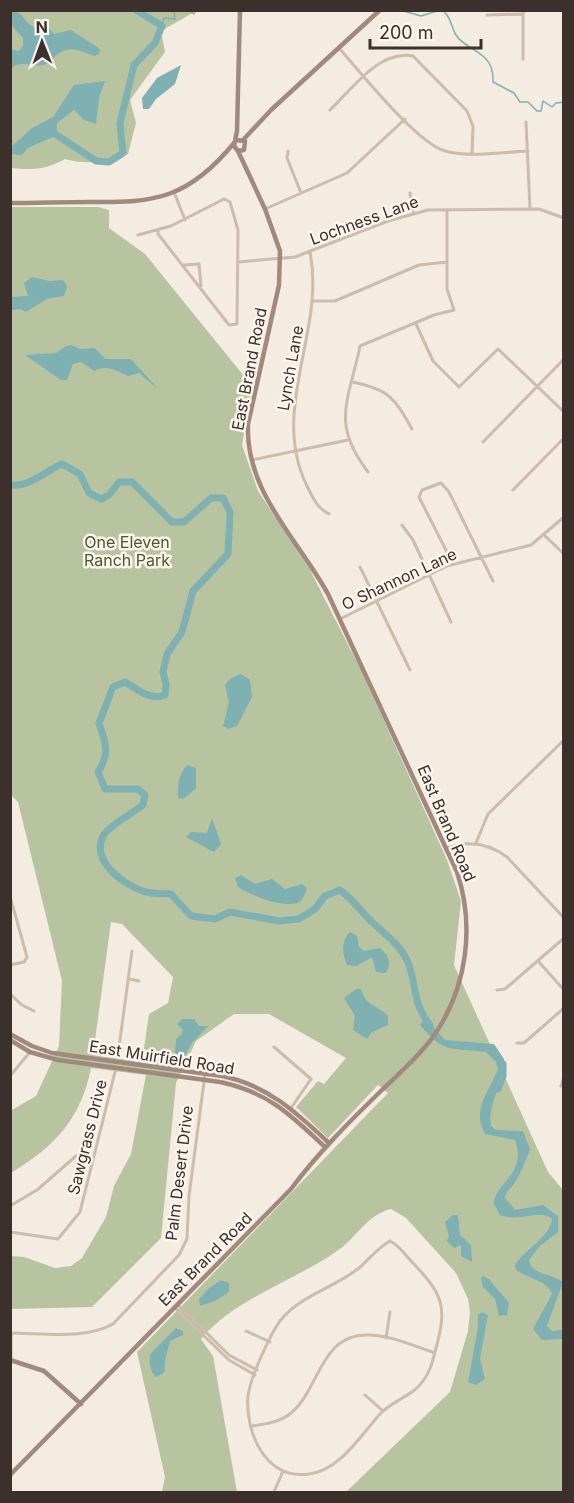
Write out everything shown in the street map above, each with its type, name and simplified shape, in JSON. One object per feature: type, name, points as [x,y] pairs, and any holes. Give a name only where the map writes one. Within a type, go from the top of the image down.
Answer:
[{"type":"main road","name":"East Brand Road","points":[[10,1475],[291,1189],[325,1147],[435,1034],[454,998],[465,950],[465,903],[457,872],[447,848],[340,619],[313,566],[262,492],[250,460],[247,445],[248,424],[279,285],[280,260],[277,242],[265,209],[244,162],[237,131],[240,10]]},
{"type":"main road","points":[[10,202],[138,202],[174,192],[200,176],[223,155],[240,145],[254,128],[380,10]]},
{"type":"main road","name":"East Muirfield Road","points":[[10,1034],[31,1049],[117,1061],[204,1077],[246,1089],[290,1110],[329,1143]]},
{"type":"main road","name":"East Muirfield Road","points":[[10,1040],[58,1060],[204,1077]]},
{"type":"main road","name":"East Muirfield Road","points":[[290,1110],[325,1147]]},
{"type":"main road","points":[[11,1360],[44,1371],[81,1404]]},
{"type":"street","points":[[487,15],[523,12],[523,59]]},
{"type":"street","points":[[339,48],[405,119],[437,148],[472,154],[528,151]]},
{"type":"street","points":[[330,110],[365,76],[397,54],[417,58],[467,111],[473,126],[472,154]]},
{"type":"street","points":[[265,209],[347,174],[405,119]]},
{"type":"street","points":[[526,122],[530,209]]},
{"type":"street","points":[[288,151],[287,158],[301,193]]},
{"type":"street","points":[[174,192],[185,220]]},
{"type":"street","points":[[410,193],[414,212]]},
{"type":"street","points":[[138,235],[185,220],[224,199],[230,202],[238,230],[239,319],[237,324],[229,325],[158,234],[158,230]]},
{"type":"street","name":"Lochness Lane","points":[[238,262],[280,260],[310,252],[414,212],[530,209],[546,211],[564,218]]},
{"type":"street","points":[[368,471],[348,440],[346,407],[360,346],[454,310],[447,289],[447,210]]},
{"type":"street","name":"Lynch Lane","points":[[310,252],[315,278],[313,301],[293,410],[295,450],[303,478],[315,502],[321,510],[329,514]]},
{"type":"street","points":[[313,301],[335,301],[419,265],[447,262]]},
{"type":"street","points":[[183,266],[199,264],[201,288]]},
{"type":"street","points":[[416,324],[432,361],[459,387],[498,349],[564,412]]},
{"type":"street","points":[[483,442],[564,359]]},
{"type":"street","points":[[352,382],[376,387],[390,395],[412,429]]},
{"type":"street","points":[[513,490],[564,438]]},
{"type":"street","points":[[250,460],[348,440]]},
{"type":"street","points":[[453,564],[418,497],[422,490],[441,483],[449,492],[493,581]]},
{"type":"street","name":"O Shannon Lane","points":[[340,619],[453,564],[521,550],[544,535],[564,517]]},
{"type":"street","points":[[402,525],[451,622]]},
{"type":"street","points":[[544,535],[564,554]]},
{"type":"street","points":[[360,567],[410,670]]},
{"type":"street","points":[[476,843],[488,814],[564,740]]},
{"type":"street","points":[[447,848],[458,843],[476,843],[491,847],[507,856],[564,918]]},
{"type":"street","points":[[10,896],[26,950],[24,962],[10,965]]},
{"type":"street","points":[[497,990],[505,989],[564,938]]},
{"type":"street","name":"Sawgrass Drive","points":[[10,1232],[58,1239],[80,1212],[116,1068],[132,951]]},
{"type":"street","points":[[538,961],[564,990]]},
{"type":"street","points":[[129,979],[139,981]]},
{"type":"street","points":[[10,994],[22,1005],[34,1011]]},
{"type":"street","points":[[517,1043],[524,1043],[564,1008]]},
{"type":"street","points":[[274,1047],[311,1079],[290,1110]]},
{"type":"street","points":[[10,1076],[31,1049]]},
{"type":"street","name":"Palm Desert Drive","points":[[11,1333],[85,1332],[104,1329],[113,1324],[179,1255],[186,1239],[204,1077]]},
{"type":"street","points":[[561,1086],[564,1077]]},
{"type":"street","points":[[10,1206],[47,1182],[76,1156],[93,1157]]},
{"type":"street","points":[[387,1242],[394,1242],[439,1296],[443,1321],[435,1353],[422,1383],[383,1410],[339,1459],[325,1469],[302,1475],[283,1471],[262,1453],[252,1426],[248,1397],[270,1342],[278,1324],[289,1312],[351,1274],[387,1242]]},
{"type":"street","points":[[176,1306],[229,1360],[256,1373]]},
{"type":"street","points":[[386,1338],[390,1312]]},
{"type":"street","points":[[246,1331],[270,1342]]},
{"type":"street","points":[[11,1333],[11,1360]]},
{"type":"street","points":[[252,1426],[280,1420],[293,1411],[327,1356],[340,1343],[360,1335],[386,1338],[435,1353]]},
{"type":"street","points":[[365,1395],[383,1410]]},
{"type":"street","points":[[274,1492],[283,1471]]},
{"type":"green space","points":[[10,11],[196,11],[161,31],[165,52],[130,100],[136,123],[128,154],[96,162],[65,159],[45,167],[26,169],[11,168]]},
{"type":"green space","name":"One Eleven Ranch Park","points":[[11,207],[98,207],[109,210],[109,228],[145,254],[252,386],[242,445],[258,491],[309,568],[362,672],[447,860],[461,901],[454,965],[548,1172],[563,1190],[563,1492],[346,1492],[450,1392],[468,1331],[470,1312],[468,1299],[456,1273],[406,1218],[391,1209],[368,1221],[344,1246],[320,1262],[231,1312],[201,1339],[213,1356],[237,1492],[162,1492],[165,1477],[137,1352],[388,1093],[378,1085],[328,1138],[296,1107],[318,1081],[324,1084],[346,1058],[269,1014],[234,1014],[196,1041],[176,1083],[161,1238],[92,1307],[11,1309],[11,1256],[24,1257],[55,1268],[71,1266],[82,1258],[106,1217],[114,1186],[131,1154],[146,1075],[91,1068],[73,1117],[53,1142],[11,1173],[10,1111],[36,1096],[59,1046],[62,981],[18,802],[11,795]],"holes":[[[111,922],[122,924],[173,977],[168,1003],[149,1014],[142,1062],[93,1055]]]},
{"type":"water","points":[[13,11],[19,13],[32,26],[48,27],[54,34],[71,30],[100,49],[99,54],[94,56],[76,50],[67,50],[46,64],[19,64],[11,68],[11,49],[19,51],[23,46],[23,38],[10,19]]},
{"type":"water","points":[[181,65],[175,84],[156,99],[149,109],[143,109],[142,98],[157,78]]},
{"type":"water","points":[[105,81],[99,98],[96,124],[84,120],[74,110],[57,123],[57,135],[28,148],[22,155],[11,154],[11,147],[32,128],[53,117],[74,85]]},
{"type":"water","points":[[32,277],[50,281],[63,280],[67,286],[64,296],[47,299],[26,312],[21,309],[11,310],[11,297],[28,296],[24,283]]},
{"type":"water","points":[[71,345],[80,349],[95,348],[105,359],[131,359],[158,389],[139,373],[128,376],[108,368],[94,371],[81,362],[73,364],[67,380],[61,380],[25,355],[56,353]]},
{"type":"water","points":[[241,674],[250,680],[252,697],[237,726],[228,729],[223,726],[229,702],[225,685],[231,678]]},
{"type":"water","points":[[188,765],[196,768],[196,788],[185,798],[179,799],[179,780],[182,771]]},
{"type":"water","points":[[212,818],[221,844],[214,852],[186,837],[191,832],[207,833]]},
{"type":"water","points":[[241,875],[255,884],[272,879],[285,889],[302,884],[307,888],[299,902],[284,904],[258,897],[238,887],[235,878]]},
{"type":"water","points":[[350,932],[357,936],[359,947],[364,951],[380,948],[385,953],[389,962],[386,973],[376,972],[372,957],[357,966],[347,965],[343,948]]},
{"type":"water","points":[[356,989],[361,989],[369,1002],[388,1016],[388,1025],[372,1032],[367,1039],[353,1030],[355,1016],[344,998]]},
{"type":"water","points":[[425,1017],[445,1040],[494,1044],[504,1059],[502,1076],[491,1108],[491,1126],[496,1130],[523,1131],[530,1149],[520,1173],[505,1198],[515,1210],[543,1205],[558,1216],[558,1232],[540,1246],[529,1260],[538,1272],[563,1282],[547,1326],[552,1331],[563,1330],[563,1339],[542,1340],[533,1329],[552,1294],[546,1285],[516,1270],[515,1265],[542,1238],[552,1219],[542,1215],[507,1217],[500,1215],[494,1204],[499,1190],[514,1170],[518,1152],[515,1140],[485,1134],[481,1126],[481,1109],[498,1069],[496,1062],[486,1052],[449,1048],[436,1041],[420,1025]]},
{"type":"water","points":[[182,1019],[194,1019],[199,1026],[208,1026],[192,1043],[180,1065],[175,1052],[176,1039],[183,1030],[177,1024]]},
{"type":"water","points":[[453,1215],[458,1215],[460,1235],[471,1245],[472,1262],[461,1256],[461,1245],[454,1248],[447,1241],[449,1236],[445,1222]]},
{"type":"water","points":[[483,1276],[489,1279],[509,1303],[507,1315],[499,1316],[495,1299],[483,1287],[481,1278]]},
{"type":"water","points":[[221,1280],[229,1283],[229,1292],[217,1300],[200,1306],[199,1299]]},
{"type":"water","points":[[482,1312],[488,1315],[480,1359],[485,1379],[476,1385],[468,1382],[478,1315]]},
{"type":"water","points":[[176,1328],[183,1331],[183,1335],[170,1341],[165,1372],[156,1377],[150,1366],[151,1353]]},
{"type":"waterway","points":[[49,130],[96,161],[109,162],[123,153],[120,123],[134,65],[155,43],[162,26],[136,10]]},
{"type":"waterway","points":[[162,26],[164,18],[175,19],[174,10]]},
{"type":"waterway","points":[[188,10],[194,14],[196,10]]},
{"type":"waterway","points":[[400,10],[421,16],[440,10]]},
{"type":"waterway","points":[[442,10],[459,39],[482,55],[489,63],[493,82],[514,93],[520,102],[528,102],[537,111],[541,111],[543,101],[552,107],[556,103],[564,102]]},
{"type":"waterway","points":[[10,485],[30,482],[62,464],[80,474],[89,493],[101,499],[109,495],[119,482],[132,482],[172,522],[184,522],[211,498],[223,498],[230,512],[228,554],[193,591],[182,632],[167,654],[163,672],[166,684],[165,695],[149,695],[125,682],[113,687],[99,723],[106,748],[104,760],[98,772],[105,789],[138,789],[145,795],[143,805],[105,833],[101,843],[104,861],[117,876],[135,888],[149,893],[171,894],[191,916],[215,919],[230,912],[279,921],[299,919],[315,909],[325,896],[340,890],[402,952],[409,965],[420,1009],[430,1025]]},
{"type":"waterway","points":[[498,1089],[503,1076],[503,1064]]}]
